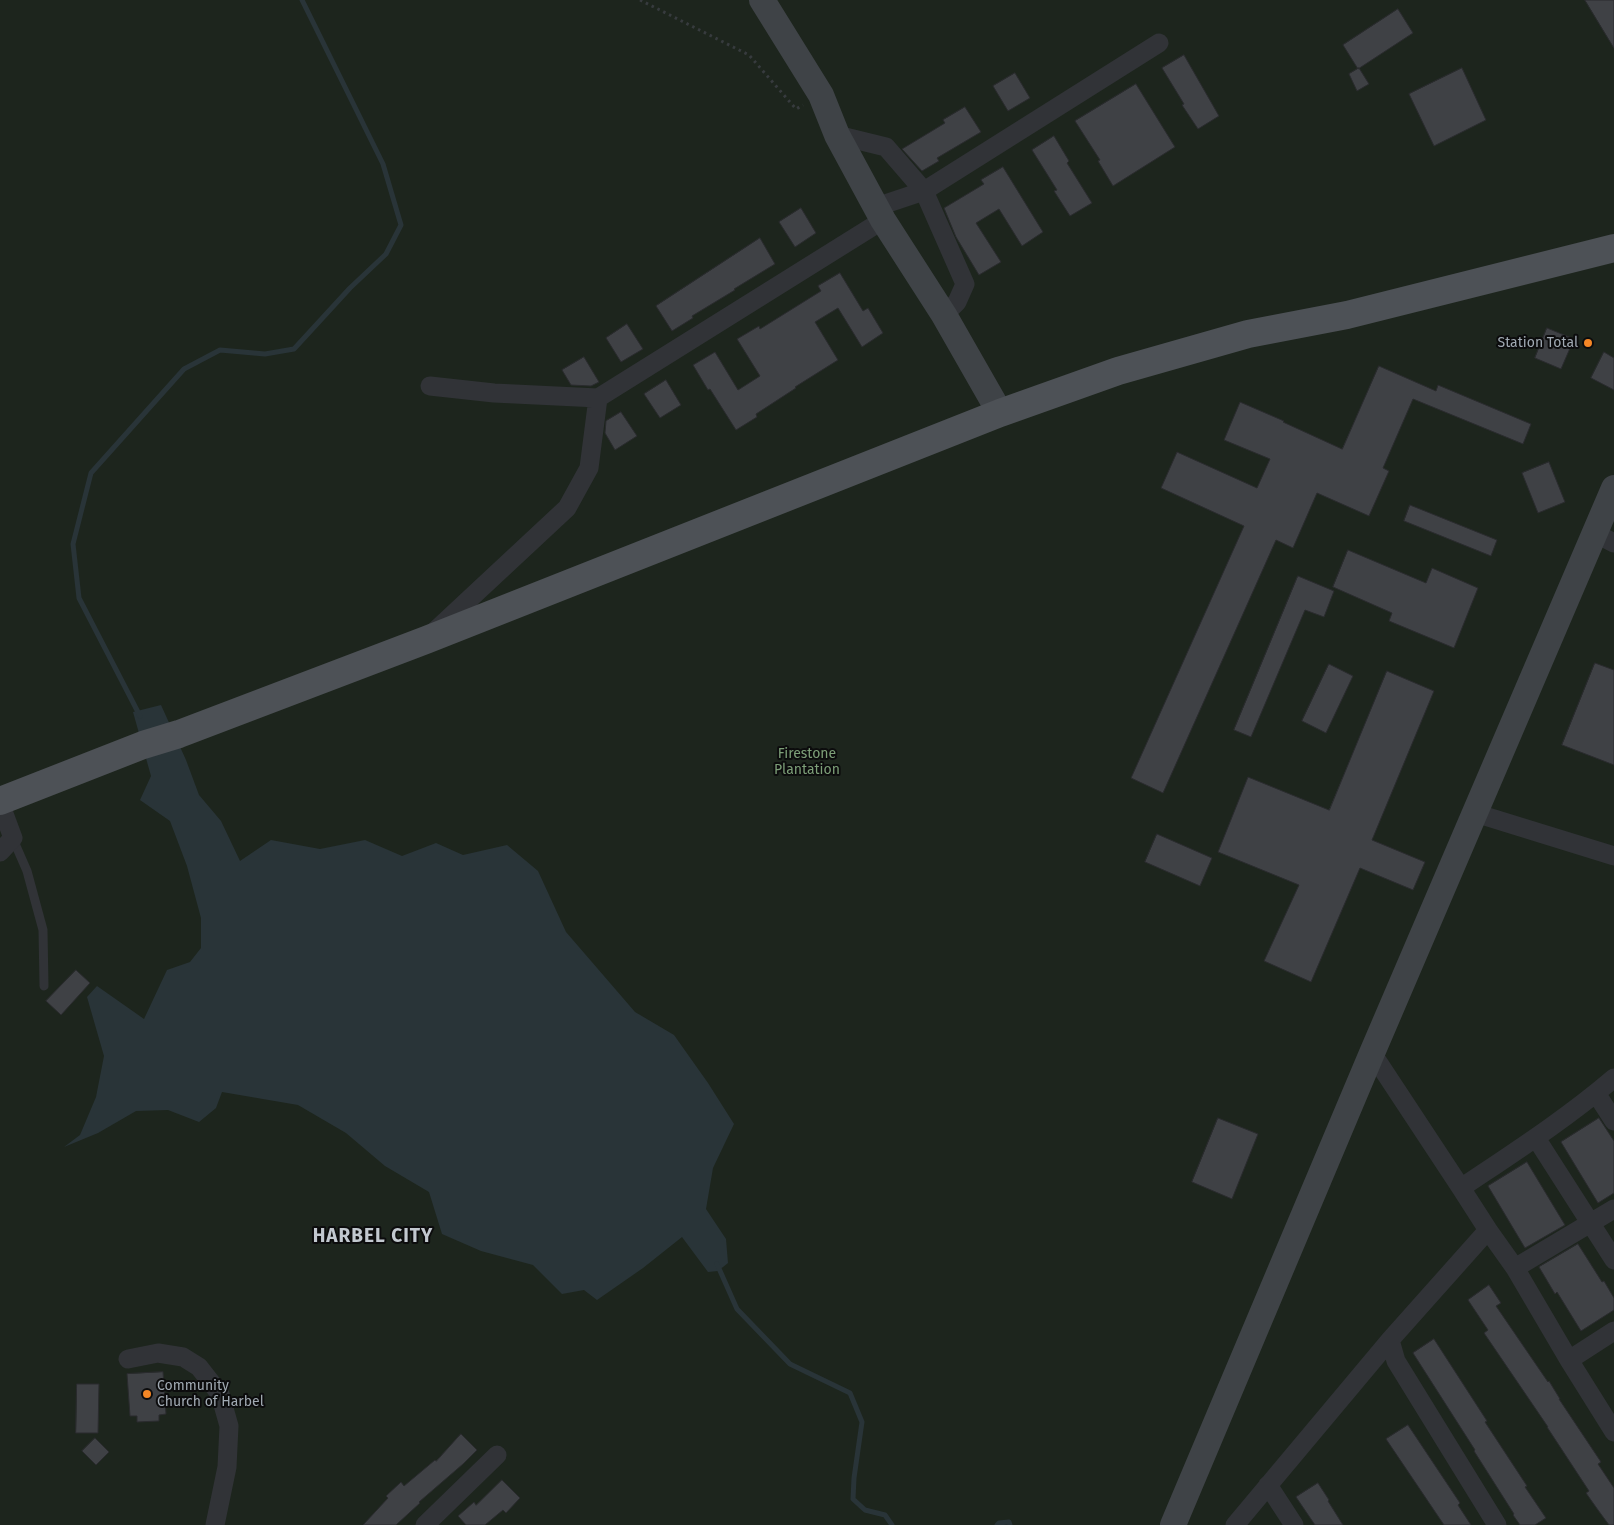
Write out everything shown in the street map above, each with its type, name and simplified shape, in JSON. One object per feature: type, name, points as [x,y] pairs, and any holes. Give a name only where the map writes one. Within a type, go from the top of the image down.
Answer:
[{"type":"main road","points":[[762,0],[820,95],[837,135],[879,213],[944,315],[1000,413]]},
{"type":"main road","points":[[0,802],[143,745],[179,734],[426,640],[1000,413],[1118,371],[1248,334],[1347,316],[1614,248]]},
{"type":"main road","points":[[1173,1525],[1475,813],[1604,538],[1614,488]]},
{"type":"street","points":[[430,386],[494,393],[598,398],[879,213],[924,191],[1159,43]]},
{"type":"street","points":[[837,135],[886,147],[924,191],[965,284],[957,302],[944,315]]},
{"type":"street","points":[[426,640],[567,508],[589,468],[598,398]]},
{"type":"street","points":[[0,802],[6,845]]},
{"type":"street","points":[[1475,813],[1614,856]]},
{"type":"street","points":[[1372,1053],[1515,1268],[1614,1432]]},
{"type":"street","points":[[1461,1188],[1536,1138],[1614,1078]]},
{"type":"street","points":[[1596,1093],[1614,1121]]},
{"type":"street","points":[[1536,1138],[1614,1260]]},
{"type":"street","points":[[1515,1268],[1614,1209]]},
{"type":"street","points":[[1235,1525],[1390,1340],[1488,1230]]},
{"type":"street","points":[[1569,1360],[1614,1331]]},
{"type":"street","points":[[1390,1340],[1396,1361],[1497,1525]]},
{"type":"street","points":[[128,1359],[158,1353],[183,1357],[199,1367],[220,1394],[229,1426],[228,1467],[215,1525]]},
{"type":"street","points":[[425,1525],[497,1454]]},
{"type":"street","points":[[1268,1485],[1294,1525]]},
{"type":"lane","points":[[6,845],[27,872],[43,930],[44,986]]},
{"type":"path","points":[[640,0],[749,55],[796,109],[820,95]]},
{"type":"green space","name":"Firestone Plantation","points":[[0,0],[1614,0],[1614,1525],[0,1525]]},
{"type":"shaded area","points":[[161,705],[186,760],[199,795],[221,821],[240,861],[271,840],[320,849],[365,840],[402,856],[436,843],[463,855],[507,845],[538,871],[566,932],[635,1012],[674,1035],[734,1124],[713,1168],[706,1209],[726,1239],[728,1263],[718,1271],[708,1272],[682,1237],[643,1268],[597,1300],[584,1290],[562,1294],[533,1265],[481,1251],[442,1234],[429,1192],[385,1166],[346,1133],[298,1105],[222,1092],[216,1108],[199,1122],[168,1110],[136,1111],[98,1133],[64,1147],[80,1135],[96,1097],[104,1056],[87,997],[97,986],[144,1019],[167,970],[190,962],[201,948],[201,918],[187,866],[170,821],[140,800],[151,776],[133,712]]},
{"type":"building","points":[[1585,0],[1614,0],[1614,48]]},
{"type":"building","points":[[1398,9],[1413,33],[1358,69],[1343,45]]},
{"type":"building","points":[[1184,55],[1219,116],[1198,129],[1182,105],[1184,104],[1162,68]]},
{"type":"building","points":[[1359,68],[1369,84],[1357,91],[1349,74]]},
{"type":"building","points":[[1462,68],[1486,120],[1434,146],[1409,94]]},
{"type":"building","points":[[1015,73],[1030,98],[1008,111],[993,86]]},
{"type":"building","points":[[1136,84],[1175,147],[1113,186],[1098,161],[1100,160],[1075,121]]},
{"type":"building","points":[[965,107],[981,132],[937,158],[939,161],[922,171],[902,149],[945,123],[943,120]]},
{"type":"building","points":[[1054,136],[1069,161],[1067,163],[1092,203],[1070,216],[1054,191],[1057,190],[1032,150]]},
{"type":"building","points":[[1003,167],[1043,232],[1022,246],[999,209],[976,223],[1001,262],[979,275],[956,237],[944,208],[984,184],[981,180]]},
{"type":"building","points":[[801,208],[816,233],[795,247],[779,222]]},
{"type":"building","points":[[760,238],[775,264],[692,316],[693,318],[672,331],[656,306]]},
{"type":"building","points":[[840,273],[863,311],[868,308],[883,333],[862,347],[838,308],[815,322],[838,360],[795,387],[756,414],[757,417],[736,430],[693,365],[715,352],[738,390],[760,376],[737,339],[759,326],[760,329],[821,291],[818,286]]},
{"type":"building","points":[[627,324],[643,349],[621,362],[606,338]]},
{"type":"building","points":[[1547,328],[1574,339],[1561,369],[1535,358]]},
{"type":"building","points":[[1604,352],[1614,358],[1614,390],[1591,378]]},
{"type":"building","points":[[584,357],[599,382],[591,386],[571,385],[562,370]]},
{"type":"building","points":[[1379,366],[1436,391],[1438,385],[1531,424],[1523,444],[1413,399],[1383,468],[1389,471],[1369,516],[1317,493],[1293,548],[1276,540],[1163,793],[1131,778],[1244,526],[1161,488],[1177,452],[1257,488],[1270,459],[1224,440],[1240,402],[1342,449]]},
{"type":"building","points":[[666,380],[681,405],[660,418],[644,394]]},
{"type":"building","points":[[621,412],[637,436],[615,450],[605,433],[606,421]]},
{"type":"building","points":[[1549,462],[1565,502],[1538,513],[1522,473]]},
{"type":"building","points":[[1410,505],[1497,540],[1491,556],[1404,521]]},
{"type":"building","points":[[1348,550],[1426,583],[1432,568],[1478,588],[1454,648],[1389,621],[1392,613],[1333,587]]},
{"type":"building","points":[[1298,576],[1334,591],[1324,617],[1305,610],[1251,737],[1234,730]]},
{"type":"building","points":[[1595,663],[1614,670],[1614,765],[1562,745]]},
{"type":"building","points":[[1329,664],[1353,676],[1326,733],[1302,721]]},
{"type":"building","points":[[1387,671],[1434,691],[1372,840],[1425,862],[1413,890],[1360,868],[1311,982],[1264,961],[1299,885],[1218,852],[1248,777],[1329,810]]},
{"type":"building","points":[[1157,834],[1212,858],[1200,886],[1145,862]]},
{"type":"building","points":[[76,970],[90,983],[61,1015],[46,1001]]},
{"type":"building","points":[[1218,1118],[1258,1134],[1232,1199],[1192,1182]]},
{"type":"building","points":[[1599,1118],[1614,1141],[1614,1193],[1598,1203],[1561,1142]]},
{"type":"building","points":[[1527,1162],[1565,1225],[1525,1248],[1488,1186]]},
{"type":"building","points":[[1578,1244],[1614,1298],[1614,1310],[1581,1331],[1539,1267]]},
{"type":"building","points":[[1489,1285],[1501,1303],[1496,1306],[1549,1381],[1601,1462],[1598,1464],[1614,1488],[1614,1525],[1609,1525],[1586,1493],[1589,1491],[1484,1333],[1488,1330],[1468,1300]]},
{"type":"building","points":[[1434,1339],[1546,1518],[1535,1525],[1520,1525],[1413,1353]]},
{"type":"building","name":"Community Church of Harbel","points":[[163,1372],[166,1414],[159,1415],[159,1421],[137,1422],[137,1416],[130,1416],[127,1374]]},
{"type":"building","points":[[77,1384],[99,1384],[98,1433],[76,1433]]},
{"type":"building","points":[[1408,1425],[1460,1503],[1458,1505],[1471,1525],[1444,1525],[1386,1439]]},
{"type":"building","points":[[461,1434],[477,1450],[463,1464],[419,1502],[396,1525],[363,1525],[388,1498],[386,1496],[401,1482],[404,1486],[436,1461]]},
{"type":"building","points":[[95,1438],[109,1452],[96,1465],[82,1451]]},
{"type":"building","points":[[502,1480],[520,1498],[506,1513],[503,1510],[485,1525],[466,1525],[458,1516],[474,1502],[476,1505]]},
{"type":"building","points":[[1318,1483],[1343,1525],[1315,1525],[1296,1497]]},
{"type":"waterway","points":[[140,716],[79,598],[73,544],[91,473],[184,369],[220,350],[265,354],[294,349],[350,288],[386,254],[401,225],[383,164],[302,0]]},
{"type":"waterway","points":[[717,1264],[737,1309],[790,1364],[850,1393],[862,1422],[853,1499],[865,1510],[885,1515],[892,1525]]},
{"type":"waterway","points":[[997,1525],[1009,1522],[1010,1525]]},
{"type":"place","name":"Station Total","points":[[1588,343]]},
{"type":"place","name":"Community Church of Harbel","points":[[147,1394]]},
{"type":"district","name":"HARBEL CITY","points":[[373,1237]]}]
